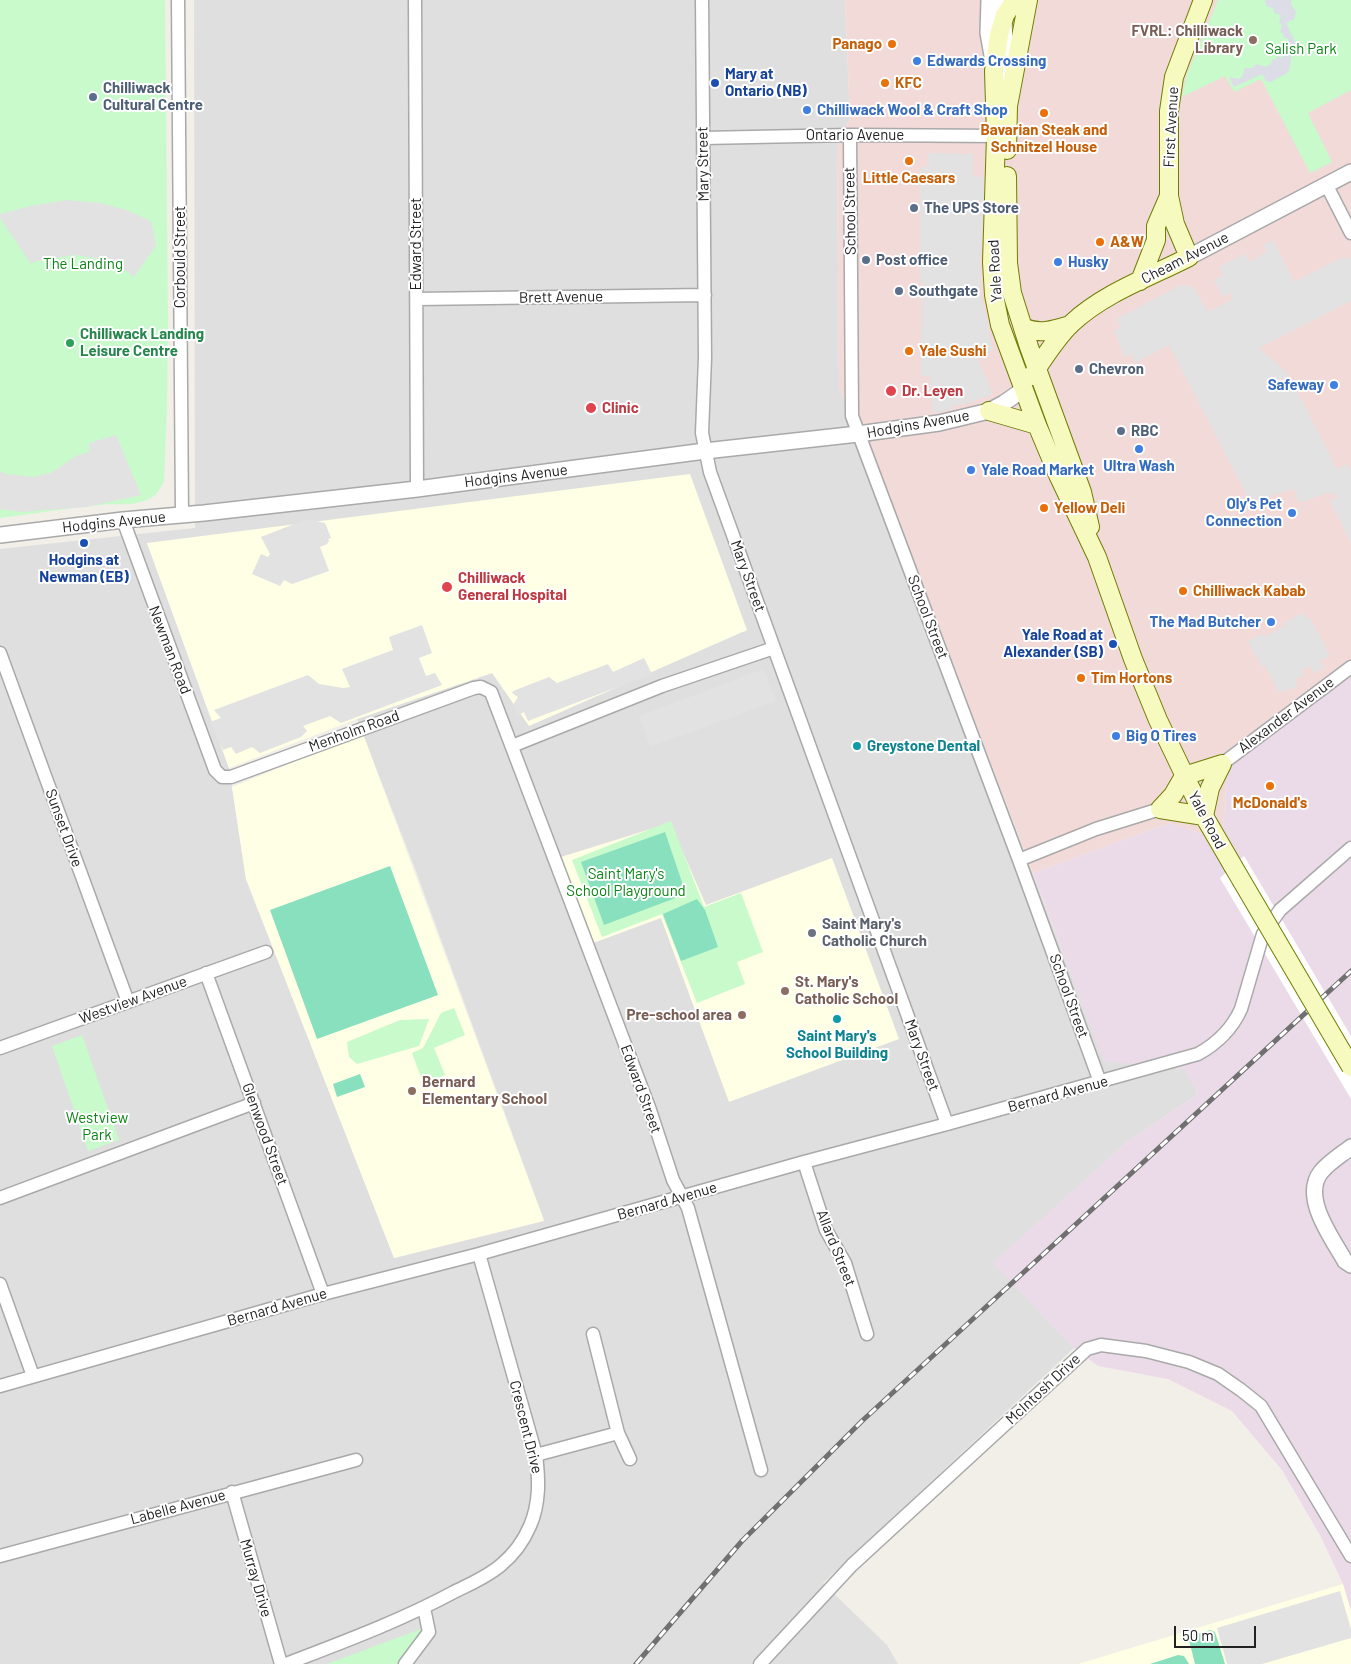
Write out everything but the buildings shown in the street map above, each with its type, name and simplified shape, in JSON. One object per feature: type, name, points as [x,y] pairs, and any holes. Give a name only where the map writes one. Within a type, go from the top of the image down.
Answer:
[{"type":"main road","name":"Yale Road","points":[[1015,0],[1004,8],[998,35],[994,71],[1002,136],[1008,263],[1012,293],[1082,492],[1097,557],[1133,659],[1158,720],[1204,816],[1351,1067]]},
{"type":"main road","name":"Yale Road","points":[[1028,0],[1002,136],[992,262],[994,295],[1000,325],[1037,425],[1066,496],[1097,557]]},
{"type":"main road","name":"First Avenue","points":[[1189,257],[1175,224],[1169,196],[1170,95],[1174,77],[1203,0]]},
{"type":"main road","points":[[1140,281],[1156,240],[1156,226],[1169,196]]},
{"type":"main road","name":"Cheam Avenue","points":[[1024,389],[1070,325],[1091,308],[1189,257]]},
{"type":"main road","points":[[1023,327],[1038,332],[1070,325]]},
{"type":"main road","points":[[988,411],[1037,425]]},
{"type":"main road","points":[[1160,809],[1173,795],[1184,776],[1222,764]]},
{"type":"main road","points":[[1160,809],[1204,816],[1210,788],[1222,764]]},
{"type":"street","name":"Corbould Street","points":[[178,0],[182,515]]},
{"type":"street","name":"Edward Street","points":[[415,0],[417,489]]},
{"type":"street","name":"Mary Street","points":[[702,0],[705,295],[702,433],[705,451],[710,472],[947,1124]]},
{"type":"street","points":[[989,0],[988,32],[994,71]]},
{"type":"street","points":[[1004,8],[1008,106]]},
{"type":"street","name":"Ontario Avenue","points":[[703,138],[850,135],[1002,136]]},
{"type":"street","name":"School Street","points":[[850,135],[852,416],[1019,860],[1100,1082]]},
{"type":"street","name":"Cheam Avenue","points":[[1189,257],[1351,172]]},
{"type":"street","points":[[1326,184],[1351,233]]},
{"type":"street","name":"Brett Avenue","points":[[417,299],[705,295]]},
{"type":"street","name":"Hodgins Avenue","points":[[0,535],[417,489],[705,451],[939,423],[988,411],[1004,403],[1024,389]]},
{"type":"street","name":"Newman Road","points":[[123,520],[215,770],[222,777]]},
{"type":"street","points":[[512,746],[662,686],[774,648]]},
{"type":"street","name":"Sunset Drive","points":[[0,653],[128,1002]]},
{"type":"street","name":"Alexander Avenue","points":[[1222,764],[1351,667]]},
{"type":"street","name":"Menholm Road","points":[[222,777],[232,776],[474,688],[486,688]]},
{"type":"street","name":"Edward Street","points":[[486,688],[493,696],[650,1110],[673,1180],[688,1208],[761,1470]]},
{"type":"street","points":[[1019,860],[1096,829],[1160,809]]},
{"type":"street","name":"Bernard Avenue","points":[[0,1386],[323,1294],[480,1254],[804,1162],[1198,1054],[1217,1042],[1236,1020],[1263,934],[1280,910],[1351,848]]},
{"type":"street","name":"Westview Avenue","points":[[0,1048],[266,952]]},
{"type":"street","name":"Glenwood Street","points":[[206,973],[323,1294]]},
{"type":"street","points":[[0,1198],[254,1103]]},
{"type":"street","points":[[1351,1148],[1320,1174],[1314,1193],[1318,1213],[1345,1261],[1351,1265]]},
{"type":"street","name":"Allard Street","points":[[804,1162],[826,1230],[845,1262],[867,1334]]},
{"type":"street","name":"Crescent Drive","points":[[286,1664],[424,1608],[490,1574],[502,1564],[522,1541],[530,1527],[536,1506],[539,1480],[536,1455],[480,1254]]},
{"type":"street","points":[[0,1284],[33,1376]]},
{"type":"street","points":[[593,1334],[618,1434],[630,1459]]},
{"type":"street","name":"McIntosh Drive","points":[[760,1664],[852,1565],[1087,1349],[1101,1345],[1146,1351],[1189,1362],[1218,1374],[1260,1406],[1351,1556]]},
{"type":"street","points":[[536,1455],[618,1434]]},
{"type":"street","name":"Labelle Avenue","points":[[0,1556],[356,1460]]},
{"type":"street","name":"Murray Drive","points":[[232,1492],[281,1664]]},
{"type":"street","points":[[405,1664],[429,1632],[424,1608]]},
{"type":"shaded area","points":[[194,0],[845,0],[850,118],[837,148],[839,387],[906,541],[1104,1060],[1186,1069],[1198,1094],[1127,1142],[994,1263],[1074,1348],[823,1583],[887,1645],[898,1664],[0,1664],[0,549],[195,528]],"holes":[[[147,543],[747,631],[492,673],[357,719],[417,874],[544,1220],[394,1258],[246,879],[229,768]]]},
{"type":"shaded area","points":[[845,0],[1351,0],[1351,676],[1228,768],[1223,827],[1211,837],[1170,823],[1033,873],[906,541],[839,387],[837,148],[850,118]]},
{"type":"shaded area","points":[[1265,0],[1291,0],[1291,4],[1296,12],[1294,19],[1286,23],[1299,50],[1292,53],[1289,72],[1271,82],[1266,81],[1262,74],[1234,87],[1229,77],[1238,79],[1242,77],[1245,68],[1253,68],[1256,64],[1267,67],[1277,56],[1282,58],[1285,56],[1290,43],[1288,39],[1283,37],[1284,34],[1280,32],[1282,26],[1279,22],[1281,15],[1274,13],[1273,8],[1266,6]]},
{"type":"shaded area","points":[[928,153],[973,154],[973,176],[983,177],[984,195],[980,264],[981,296],[993,350],[977,358],[993,394],[969,403],[952,406],[952,410],[933,413],[930,376],[921,376],[920,167],[927,167]]},
{"type":"shaded area","points":[[67,200],[100,203],[127,210],[151,221],[156,245],[134,277],[121,267],[100,259],[74,255],[36,261],[31,264],[0,218],[0,214]]},
{"type":"shaded area","points":[[1273,240],[1294,282],[1339,259],[1346,257],[1351,259],[1351,301],[1259,348],[1287,372],[1337,469],[1347,464],[1351,470],[1351,543],[1330,501],[1338,497],[1335,494],[1328,493],[1299,503],[1294,489],[1258,500],[1247,496],[1169,345],[1135,363],[1132,354],[1125,358],[1114,331],[1121,327],[1117,319],[1181,285],[1193,287],[1208,312],[1233,299],[1231,293],[1223,297],[1214,280],[1223,275],[1219,267],[1245,254],[1250,262],[1267,252],[1263,245]]},
{"type":"shaded area","points":[[116,435],[141,495],[86,507],[21,512],[0,509],[0,471],[6,474],[33,477],[51,473],[76,456],[89,452],[89,443]]},
{"type":"shaded area","name":"Chilliwack General Hospital","points":[[690,474],[747,630],[529,726],[492,673],[357,719],[229,768],[147,543]]},
{"type":"shaded area","points":[[307,519],[325,523],[331,538],[328,539],[327,544],[320,547],[329,571],[292,584],[284,580],[280,586],[252,574],[261,554],[268,557],[270,554],[261,537]]},
{"type":"shaded area","points":[[1303,613],[1307,619],[1310,618],[1330,656],[1320,661],[1324,668],[1314,673],[1310,666],[1302,670],[1304,675],[1295,680],[1298,686],[1279,693],[1265,665],[1262,667],[1248,641],[1262,634],[1264,637],[1285,626],[1284,623]]},
{"type":"shaded area","points":[[422,625],[432,653],[419,658],[426,676],[435,673],[442,685],[341,723],[330,716],[303,726],[307,731],[301,737],[260,753],[252,747],[236,754],[231,747],[223,750],[210,722],[221,718],[214,710],[308,675],[319,684],[343,688],[350,687],[342,669],[393,650],[389,637]]},
{"type":"shaded area","points":[[644,658],[652,674],[528,721],[524,712],[518,715],[513,705],[518,697],[512,693],[513,691],[549,677],[557,683],[608,664],[613,672]]},
{"type":"shaded area","points":[[764,669],[776,701],[650,747],[639,716]]},
{"type":"shaded area","points":[[1351,676],[1351,1611],[1343,1584],[1321,1537],[1282,1470],[1232,1411],[1168,1379],[1098,1366],[1074,1348],[993,1263],[1127,1142],[1198,1094],[1185,1069],[1104,1061],[1033,873],[1170,823],[1211,837],[1223,827],[1228,768]]},
{"type":"shaded area","name":"Bernard Elementary School","points":[[363,734],[544,1221],[394,1258],[246,879],[232,787]]},
{"type":"shaded area","name":"St. Mary's Catholic School","points":[[670,823],[706,905],[832,858],[899,1039],[729,1102],[661,918],[593,943],[561,857]]},
{"type":"shaded area","points":[[1343,1584],[1351,1611],[1351,1664],[1078,1664]]},
{"type":"shaded area","points":[[1340,1591],[1351,1629],[1351,1638],[1262,1664],[1227,1664],[1217,1628]]},
{"type":"green space","name":"The Landing","points":[[0,0],[165,0],[168,320],[164,481],[156,494],[143,501],[131,504],[106,504],[0,518]]},
{"type":"green space","name":"Salish Park","points":[[1218,0],[1351,0],[1351,90],[1308,113],[1332,162],[1310,173],[1261,79],[1234,92],[1225,76],[1182,97],[1187,74]]},
{"type":"green space","name":"Saint Mary's School Playground","points":[[671,821],[704,907],[741,893],[763,952],[737,962],[745,984],[697,1003],[662,914],[602,937],[572,860]]},
{"type":"green space","points":[[665,832],[686,894],[604,925],[581,862]]},
{"type":"green space","points":[[390,866],[438,995],[317,1039],[270,910]]},
{"type":"green space","points":[[697,899],[705,910],[718,947],[681,961],[663,914]]},
{"type":"green space","points":[[454,1008],[465,1035],[434,1048],[445,1075],[423,1083],[412,1053],[423,1048],[441,1013]]},
{"type":"green space","points":[[429,1019],[419,1046],[357,1064],[349,1057],[347,1042],[400,1020]]},
{"type":"green space","name":"Westview Park","points":[[82,1035],[119,1140],[88,1151],[52,1046]]},
{"type":"green space","points":[[360,1074],[365,1087],[337,1097],[333,1084]]},
{"type":"green space","points":[[429,1626],[399,1664],[327,1664]]},
{"type":"green space","points":[[1210,1630],[1215,1632],[1225,1664],[1195,1664],[1189,1640],[1191,1636]]},
{"type":"green space","points":[[1178,1655],[1184,1656],[1189,1664],[1150,1664]]},
{"type":"pier","points":[[1244,856],[1351,1036],[1351,1099],[1220,878]]},
{"type":"railway","points":[[636,1664],[742,1541],[862,1421],[1351,971]]},
{"type":"place","name":"FVRL: Chilliwack Library","points":[[1253,40]]},
{"type":"place","name":"Panago","points":[[892,44]]},
{"type":"place","name":"Edwards Crossing","points":[[917,61]]},
{"type":"place","name":"Mary at Ontario (NB)","points":[[715,83]]},
{"type":"place","name":"KFC","points":[[885,83]]},
{"type":"place","name":"Chilliwack Cultural Centre","points":[[93,97]]},
{"type":"place","name":"Chilliwack Wool & Craft Shop","points":[[807,110]]},
{"type":"place","name":"Bavarian Steak and Schnitzel House","points":[[1044,113]]},
{"type":"place","name":"Little Caesars","points":[[909,161]]},
{"type":"place","name":"The UPS Store","points":[[914,208]]},
{"type":"place","name":"A&W","points":[[1100,242]]},
{"type":"place","name":"Post office","points":[[866,260]]},
{"type":"place","name":"Husky","points":[[1058,262]]},
{"type":"place","name":"Southgate","points":[[899,291]]},
{"type":"place","name":"Chilliwack Landing Leisure Centre","points":[[70,343]]},
{"type":"place","name":"Yale Sushi","points":[[909,351]]},
{"type":"place","name":"Chevron","points":[[1079,369]]},
{"type":"place","name":"Safeway","points":[[1334,385]]},
{"type":"place","name":"Dr. Leyen","points":[[891,391]]},
{"type":"place","name":"Clinic","points":[[591,408]]},
{"type":"place","name":"RBC","points":[[1121,431]]},
{"type":"place","name":"Ultra Wash","points":[[1139,449]]},
{"type":"place","name":"Yale Road Market","points":[[971,470]]},
{"type":"place","name":"Yellow Deli","points":[[1044,508]]},
{"type":"place","name":"Oly's Pet Connection","points":[[1292,513]]},
{"type":"place","name":"Hodgins at Newman (EB)","points":[[84,543]]},
{"type":"place","name":"Chilliwack General Hospital","points":[[447,587]]},
{"type":"place","name":"Chilliwack Kabab","points":[[1183,591]]},
{"type":"place","name":"The Mad Butcher","points":[[1271,622]]},
{"type":"place","name":"Yale Road at Alexander (SB)","points":[[1113,644]]},
{"type":"place","name":"Tim Hortons","points":[[1081,678]]},
{"type":"place","name":"Big O Tires","points":[[1116,736]]},
{"type":"place","name":"Greystone Dental","points":[[857,746]]},
{"type":"place","name":"McDonald's","points":[[1270,786]]},
{"type":"place","name":"Saint Mary's Catholic Church","points":[[812,933]]},
{"type":"place","name":"St. Mary's Catholic School","points":[[785,991]]},
{"type":"place","name":"Pre-school area","points":[[742,1015]]},
{"type":"place","name":"Saint Mary's School Building","points":[[837,1019]]},
{"type":"place","name":"Bernard Elementary School","points":[[412,1091]]}]
